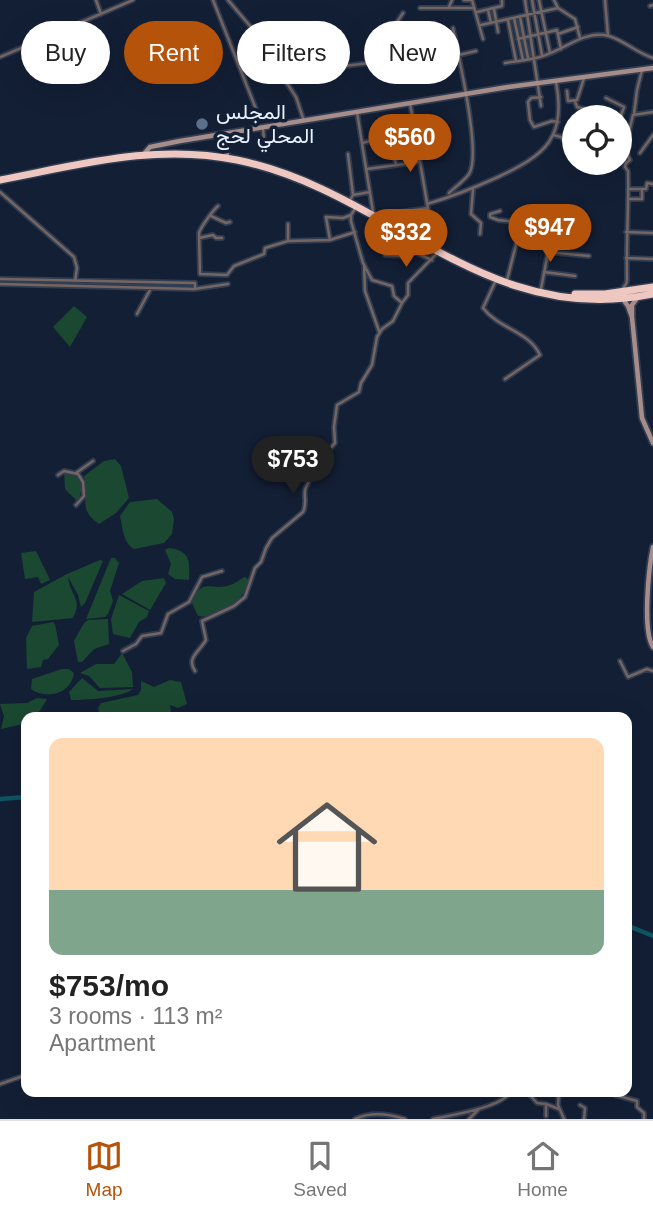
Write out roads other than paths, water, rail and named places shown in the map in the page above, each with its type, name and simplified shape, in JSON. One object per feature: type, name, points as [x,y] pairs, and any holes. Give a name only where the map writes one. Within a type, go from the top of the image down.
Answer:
[{"type":"highway","points":[[0,178],[144,154],[191,153],[226,158],[291,176],[353,201],[372,215],[429,245],[507,280],[574,294],[621,294],[638,297],[653,294]]},
{"type":"highway","points":[[429,245],[496,280],[561,297],[587,299],[653,287]]},
{"type":"highway","points":[[636,288],[640,293],[638,297]]},
{"type":"main road","points":[[144,154],[150,147],[230,133],[410,103],[653,68]]},
{"type":"main road","points":[[226,158],[230,133]]},
{"type":"main road","points":[[621,294],[632,317]]},
{"type":"main road","points":[[638,297],[632,305],[632,317],[642,418],[653,443]]},
{"type":"main road","points":[[653,547],[650,561],[650,626],[647,633],[653,647]]},
{"type":"street","points":[[96,0],[101,14]]},
{"type":"street","points":[[0,57],[133,0]]},
{"type":"street","points":[[213,0],[256,109],[255,116],[261,128],[262,142],[270,142]]},
{"type":"street","points":[[228,0],[267,46],[277,68],[296,97],[303,121]]},
{"type":"street","points":[[449,7],[452,0]]},
{"type":"street","points":[[464,0],[472,0],[483,39]]},
{"type":"street","points":[[420,8],[488,10],[502,6],[502,0]]},
{"type":"street","points":[[525,0],[541,106]]},
{"type":"street","points":[[532,0],[543,56]]},
{"type":"street","points":[[539,0],[550,53]]},
{"type":"street","points":[[554,0],[558,8],[575,19],[580,39]]},
{"type":"street","points":[[605,0],[608,36]]},
{"type":"street","points":[[481,25],[558,8]]},
{"type":"street","points":[[495,9],[498,32]]},
{"type":"street","points":[[488,10],[491,23]]},
{"type":"street","points":[[398,21],[403,13]]},
{"type":"street","points":[[520,17],[528,59]]},
{"type":"street","points":[[514,18],[523,60]]},
{"type":"street","points":[[508,20],[516,61]]},
{"type":"street","points":[[558,34],[578,26]]},
{"type":"street","points":[[518,39],[557,30],[561,49]]},
{"type":"street","points":[[505,63],[543,56],[591,35],[608,36],[622,41],[653,58]]},
{"type":"street","points":[[460,55],[476,51]]},
{"type":"street","points":[[449,193],[469,174],[471,168],[468,95],[460,59]]},
{"type":"street","points":[[632,122],[642,70]]},
{"type":"street","points":[[575,101],[580,94],[584,78]]},
{"type":"street","points":[[404,256],[385,255],[380,243],[379,228],[382,220],[388,215],[428,206],[472,190],[537,157],[553,135],[558,122],[556,82]]},
{"type":"street","points":[[567,91],[568,101],[575,101]]},
{"type":"street","points":[[541,97],[531,98],[528,102],[530,120],[534,127],[552,121],[558,122]]},
{"type":"street","points":[[606,98],[620,105]]},
{"type":"street","points":[[575,101],[576,105]]},
{"type":"street","points":[[410,103],[432,232],[429,245]]},
{"type":"street","points":[[357,112],[374,209],[372,215]]},
{"type":"street","points":[[634,114],[653,112]]},
{"type":"street","points":[[362,143],[414,131]]},
{"type":"street","points":[[553,135],[562,139]]},
{"type":"street","points":[[640,152],[653,135]]},
{"type":"street","points":[[391,136],[396,165]]},
{"type":"street","points":[[348,154],[353,201],[351,215],[364,264],[372,280],[392,286],[394,296],[402,303]]},
{"type":"street","points":[[367,169],[419,162]]},
{"type":"street","points":[[621,294],[627,281],[628,175]]},
{"type":"street","points":[[628,189],[646,189],[648,183],[653,184]]},
{"type":"street","points":[[628,199],[642,199],[642,188]]},
{"type":"street","points":[[472,190],[471,214],[481,223],[480,234]]},
{"type":"street","points":[[0,192],[74,257],[77,268],[75,281]]},
{"type":"street","points":[[353,201],[371,192]]},
{"type":"street","points":[[218,206],[200,228],[200,274],[227,275],[234,267],[264,254],[265,248],[288,241],[330,240],[355,232]]},
{"type":"street","points":[[500,211],[490,214],[491,217],[516,222],[520,229],[507,280]]},
{"type":"street","points":[[330,240],[326,217],[343,218],[351,215]]},
{"type":"street","points":[[211,216],[226,223],[230,222]]},
{"type":"street","points":[[288,224],[288,241]]},
{"type":"street","points":[[626,232],[653,233]]},
{"type":"street","points":[[199,239],[213,235],[222,238]]},
{"type":"street","points":[[407,249],[412,236]]},
{"type":"street","points":[[517,242],[548,248],[541,289]]},
{"type":"street","points":[[396,244],[432,260]]},
{"type":"street","points":[[195,671],[192,657],[206,640],[202,621],[234,606],[245,597],[255,568],[261,562],[272,538],[303,512],[306,507],[306,486],[327,451],[335,443],[337,405],[359,392],[361,383],[372,365],[374,347],[380,332],[391,325],[408,295],[408,283],[438,252]]},
{"type":"street","points":[[548,252],[589,256]]},
{"type":"street","points":[[626,258],[653,259]]},
{"type":"street","points":[[364,264],[365,291],[376,328],[380,332]]},
{"type":"street","points":[[626,271],[630,284],[636,288]]},
{"type":"street","points":[[544,272],[575,276]]},
{"type":"street","points":[[496,280],[483,309],[504,327],[523,334],[538,349],[540,355],[505,379]]},
{"type":"street","points":[[0,282],[195,283],[194,289]]},
{"type":"street","points":[[0,282],[194,289],[228,284]]},
{"type":"street","points":[[137,314],[151,288]]},
{"type":"street","points":[[76,473],[93,461]]},
{"type":"street","points":[[58,475],[64,471],[76,473],[80,477],[84,496],[76,505]]},
{"type":"street","points":[[123,651],[136,644],[142,636],[161,633],[168,614],[190,602],[202,577],[222,571]]},
{"type":"street","points":[[620,661],[628,677],[647,668],[653,671]]},
{"type":"street","points":[[0,1084],[21,1077]]},
{"type":"street","points":[[433,1119],[482,1107],[507,1097]]},
{"type":"street","points":[[532,1097],[537,1103],[559,1110]]},
{"type":"street","points":[[559,1097],[559,1110],[564,1119]]},
{"type":"street","points":[[619,1097],[637,1101],[637,1107],[644,1113],[644,1119]]},
{"type":"street","points":[[545,1116],[546,1104]]},
{"type":"street","points":[[580,1105],[585,1108],[584,1119]]},
{"type":"street","points":[[466,1111],[468,1119],[482,1107]]},
{"type":"street","points":[[355,1119],[366,1115],[390,1115],[405,1119]]},
{"type":"waterway","points":[[0,799],[21,797]]},
{"type":"waterway","points":[[632,927],[653,936]]},
{"type":"place","name":"المجلس المحلي لحج","points":[[202,124]]}]
